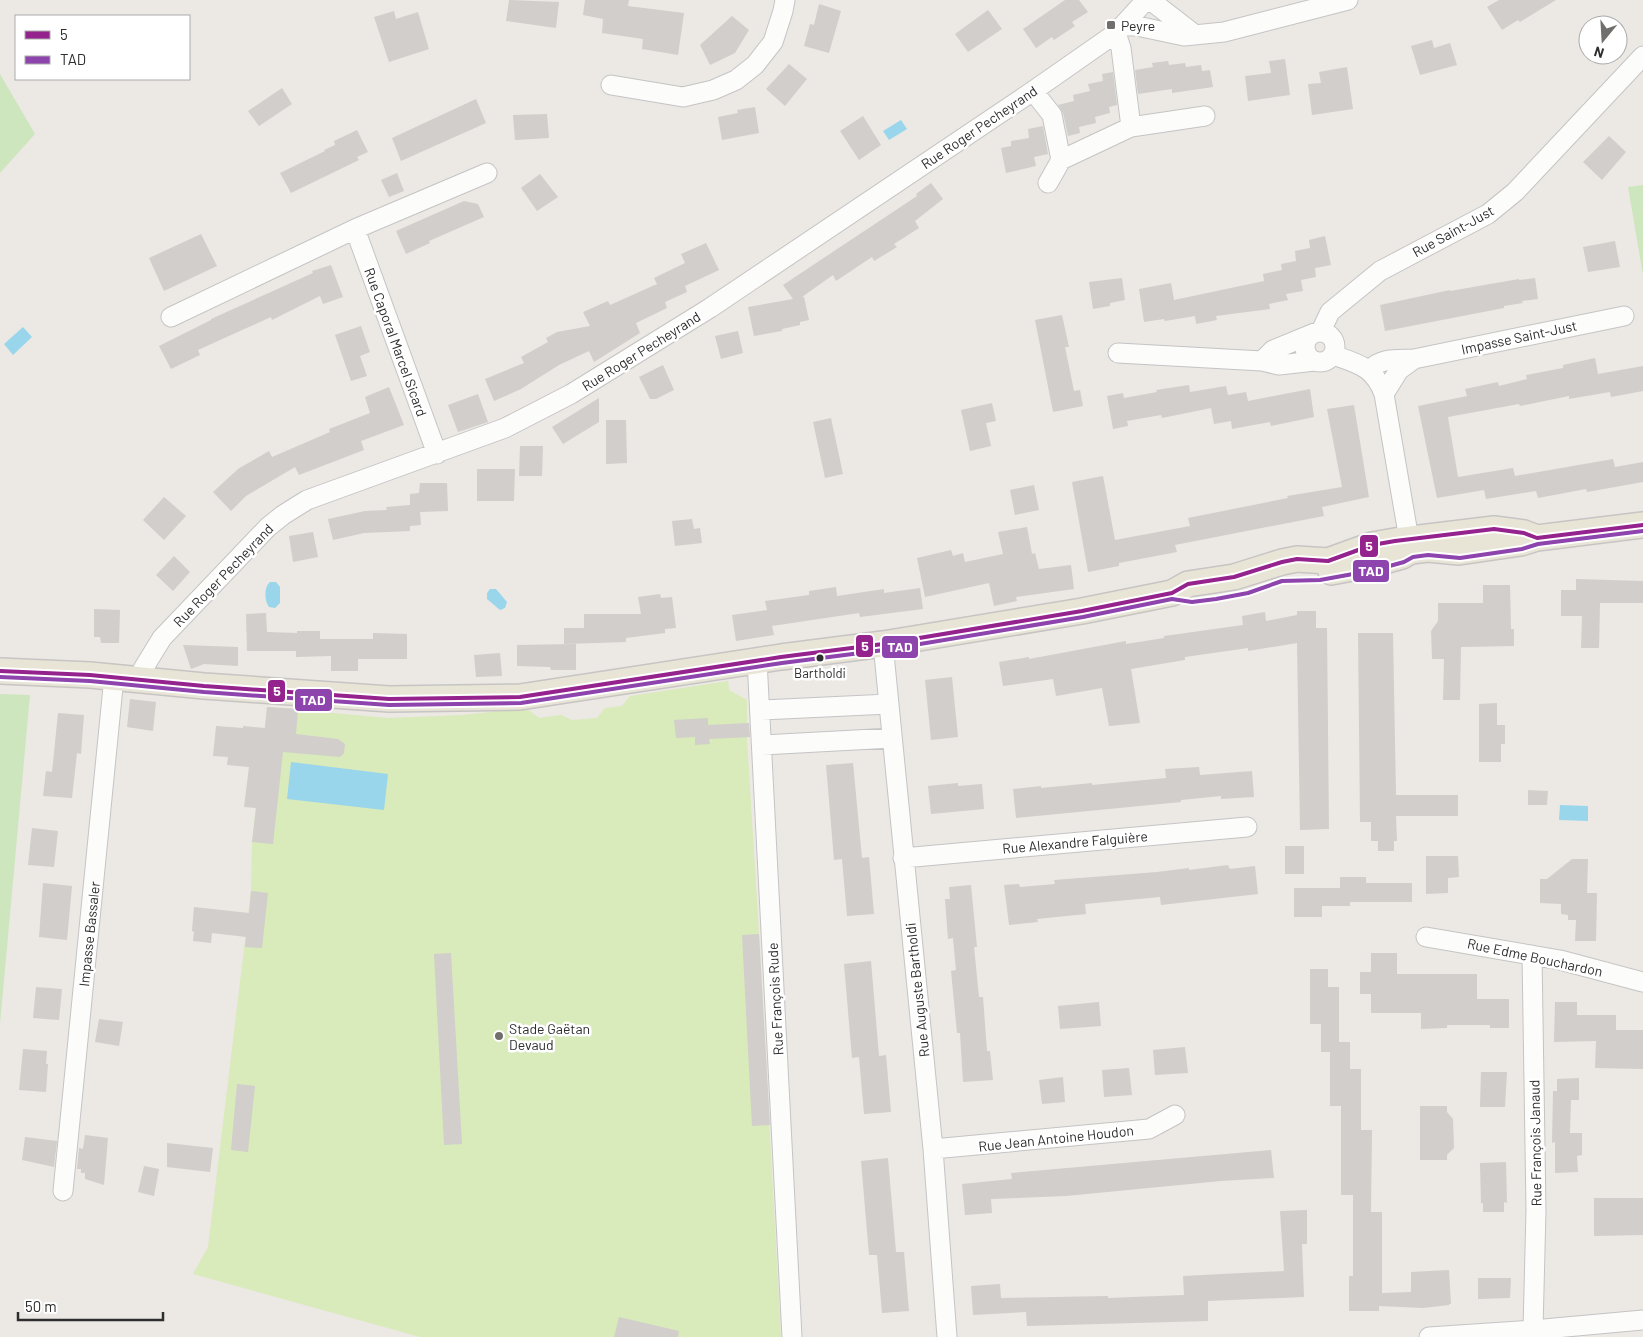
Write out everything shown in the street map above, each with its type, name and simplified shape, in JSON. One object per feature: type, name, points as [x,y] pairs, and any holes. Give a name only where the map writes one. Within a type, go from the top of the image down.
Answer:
[{"type":"main road","points":[[0,671],[389,699],[520,698],[757,660],[883,644],[1082,611],[1172,593],[1192,596],[1215,593],[1246,587],[1281,575],[1319,574],[1374,564],[1402,556],[1410,545],[1459,552],[1521,544],[1537,538],[1643,525]]},
{"type":"street","points":[[611,85],[684,97],[713,90],[736,80],[755,65],[773,42],[785,0]]},
{"type":"street","name":"Rue Roger Pecheyrand","points":[[130,679],[143,669],[162,638],[268,527],[283,515],[308,500],[505,428],[571,394],[710,308],[1032,91],[1119,30],[1146,0]]},
{"type":"street","points":[[1150,0],[1194,34]]},
{"type":"street","points":[[1131,127],[1119,30],[1136,26],[1184,36],[1224,32],[1348,0]]},
{"type":"street","name":"Rue Saint-Just","points":[[1317,333],[1330,312],[1380,271],[1488,214],[1514,192],[1643,56]]},
{"type":"street","points":[[1032,91],[1052,115],[1061,160]]},
{"type":"street","points":[[1048,183],[1061,160],[1131,127],[1205,116]]},
{"type":"street","points":[[171,317],[355,229],[488,173]]},
{"type":"street","name":"Rue Caporal Marcel Sicard","points":[[355,229],[437,454]]},
{"type":"street","name":"Impasse Saint-Just","points":[[1370,370],[1377,362],[1414,359],[1624,316]]},
{"type":"street","points":[[1118,352],[1262,361],[1279,365],[1315,361],[1325,362],[1333,355],[1336,345],[1327,332],[1317,333],[1273,350],[1262,361]]},
{"type":"street","points":[[1315,361],[1310,359],[1305,351],[1306,341],[1317,333]]},
{"type":"street","points":[[1333,355],[1370,370],[1379,380],[1384,394],[1410,545]]},
{"type":"street","points":[[1384,394],[1399,370],[1414,359]]},
{"type":"street","name":"Rue Auguste Bartholdi","points":[[883,644],[933,1149],[946,1337]]},
{"type":"street","name":"Rue François Rude","points":[[757,660],[792,1337]]},
{"type":"street","name":"Impasse Bassaler","points":[[63,1191],[130,679]]},
{"type":"street","points":[[760,710],[888,704]]},
{"type":"street","points":[[762,745],[892,738]]},
{"type":"street","name":"Rue Alexandre Falguière","points":[[903,858],[1247,827]]},
{"type":"street","name":"Rue Edme Bouchardon","points":[[1426,937],[1465,942],[1560,960],[1643,982]]},
{"type":"street","name":"Rue François Janaud","points":[[1532,956],[1536,1210],[1533,1330]]},
{"type":"street","name":"Rue Jean Antoine Houdon","points":[[933,1149],[1149,1128],[1175,1115]]},
{"type":"street","points":[[1429,1337],[1643,1320]]},
{"type":"green space","points":[[0,74],[35,134],[0,173]]},
{"type":"green space","points":[[1643,185],[1643,275],[1628,187]]},
{"type":"green space","name":"Stade Gaëtan Devaud","points":[[728,681],[729,690],[747,700],[747,738],[781,1337],[420,1337],[193,1274],[208,1247],[251,891],[252,842],[267,707],[388,718],[463,715],[526,708],[539,718],[561,715],[572,720],[597,718],[605,708],[622,706],[630,696]]},
{"type":"green space","points":[[0,694],[30,695],[0,1024]]},
{"type":"water","points":[[901,120],[907,129],[889,140],[883,131]]},
{"type":"water","points":[[23,327],[32,337],[13,355],[4,344]]},
{"type":"water","points":[[270,582],[276,582],[280,587],[280,603],[275,608],[269,607],[266,601],[265,594]]},
{"type":"water","points":[[490,589],[496,589],[507,602],[505,608],[500,610],[487,599],[487,593]]},
{"type":"water","points":[[291,762],[388,774],[384,810],[287,799]]},
{"type":"water","points":[[1560,805],[1588,806],[1588,821],[1559,820]]},
{"type":"building","points":[[509,0],[559,2],[556,28],[506,21]]},
{"type":"building","points":[[585,0],[629,0],[628,6],[684,13],[678,55],[642,49],[643,39],[602,33],[603,19],[583,15]]},
{"type":"building","points":[[1065,0],[1079,0],[1088,12],[1072,22],[1075,26],[1054,40],[1052,37],[1036,48],[1023,29]]},
{"type":"building","points":[[1499,0],[1556,0],[1520,22],[1518,20],[1502,30],[1487,7]]},
{"type":"building","points":[[819,4],[841,11],[829,53],[804,46],[810,24],[814,25]]},
{"type":"building","points":[[988,10],[1002,29],[968,52],[955,34]]},
{"type":"building","points":[[394,11],[396,19],[418,12],[429,49],[389,62],[374,17]]},
{"type":"building","points":[[732,16],[749,30],[735,53],[710,65],[700,45]]},
{"type":"building","points":[[1432,40],[1434,48],[1450,43],[1457,65],[1420,75],[1411,46]]},
{"type":"building","points":[[1285,59],[1290,95],[1248,101],[1245,76],[1271,73],[1269,61]]},
{"type":"building","points":[[1168,61],[1169,65],[1185,63],[1186,67],[1201,65],[1202,71],[1210,70],[1213,87],[1172,93],[1172,89],[1138,94],[1135,70],[1153,67],[1152,63]]},
{"type":"building","points":[[789,64],[807,79],[785,106],[766,89]]},
{"type":"building","points":[[1347,67],[1353,109],[1312,115],[1308,84],[1321,83],[1319,72]]},
{"type":"building","points":[[1113,72],[1117,105],[1109,107],[1110,113],[1095,117],[1096,123],[1079,127],[1080,133],[1068,136],[1063,113],[1058,105],[1074,101],[1073,95],[1090,91],[1088,84],[1103,81],[1102,74]]},
{"type":"building","points":[[282,88],[292,104],[259,126],[248,111]]},
{"type":"building","points":[[476,99],[486,123],[401,161],[392,138]]},
{"type":"building","points":[[755,107],[759,133],[722,140],[718,117],[738,113],[737,110]]},
{"type":"building","points":[[547,114],[549,138],[515,140],[513,115]]},
{"type":"building","points":[[863,116],[881,145],[859,160],[840,131]]},
{"type":"building","points":[[1043,126],[1048,154],[1034,157],[1036,166],[1006,173],[1001,148],[1011,146],[1011,141],[1029,138],[1028,129]]},
{"type":"building","points":[[357,130],[368,152],[357,157],[359,160],[291,193],[280,173],[325,151],[335,145],[334,141]]},
{"type":"building","points":[[1609,136],[1626,152],[1602,180],[1583,162]]},
{"type":"building","points":[[397,173],[404,191],[389,197],[381,180]]},
{"type":"building","points":[[540,174],[558,197],[537,211],[521,188]]},
{"type":"building","points":[[931,183],[943,199],[915,221],[919,228],[894,244],[897,247],[874,261],[872,257],[836,281],[833,275],[802,297],[804,297],[809,320],[800,322],[800,325],[782,329],[782,331],[754,336],[748,307],[793,299],[783,285],[917,196],[916,194]]},
{"type":"building","points":[[464,201],[478,204],[484,217],[429,241],[430,243],[406,254],[396,231]]},
{"type":"building","points":[[201,234],[217,266],[164,291],[149,258]]},
{"type":"building","points":[[1325,236],[1331,265],[1315,268],[1316,277],[1301,280],[1303,291],[1286,294],[1288,300],[1269,304],[1270,309],[1216,316],[1217,320],[1196,324],[1195,316],[1144,322],[1139,289],[1171,283],[1174,300],[1264,281],[1263,274],[1282,270],[1281,264],[1296,261],[1295,251],[1310,248],[1309,240]]},
{"type":"building","points":[[1615,241],[1620,267],[1588,272],[1583,247]]},
{"type":"building","points":[[706,243],[719,270],[685,286],[687,292],[665,302],[667,308],[636,323],[640,333],[594,362],[589,351],[559,365],[521,389],[494,401],[485,379],[524,363],[521,357],[548,342],[546,338],[557,332],[590,326],[583,312],[608,301],[610,305],[657,284],[654,278],[685,263],[681,254]]},
{"type":"building","points":[[331,265],[343,297],[323,304],[320,296],[272,320],[271,317],[198,350],[200,355],[171,369],[159,346],[211,319],[313,273],[312,271]]},
{"type":"building","points":[[1122,278],[1125,300],[1110,303],[1110,306],[1093,309],[1089,282]]},
{"type":"building","points":[[1535,278],[1538,299],[1522,301],[1523,303],[1504,306],[1504,308],[1385,331],[1380,305],[1450,290]]},
{"type":"building","points":[[1062,315],[1069,347],[1065,347],[1074,391],[1080,390],[1083,406],[1053,412],[1035,320]]},
{"type":"building","points":[[361,326],[370,352],[360,356],[367,376],[351,381],[335,335]]},
{"type":"building","points":[[738,331],[743,353],[721,359],[715,336]]},
{"type":"building","points":[[1595,358],[1598,374],[1643,366],[1643,391],[1611,397],[1610,392],[1569,399],[1569,396],[1448,417],[1458,477],[1513,468],[1515,476],[1613,459],[1615,467],[1643,462],[1643,482],[1587,492],[1586,489],[1538,498],[1536,491],[1486,499],[1484,490],[1437,498],[1418,406],[1467,396],[1465,389],[1498,382],[1499,386],[1527,379],[1526,375],[1563,368],[1563,365]]},
{"type":"building","points":[[663,365],[674,390],[656,399],[650,399],[639,377]]},
{"type":"building","points":[[1189,385],[1190,392],[1226,386],[1228,395],[1246,392],[1248,401],[1310,389],[1314,417],[1271,426],[1270,422],[1232,429],[1231,421],[1214,424],[1211,408],[1162,418],[1161,415],[1127,421],[1128,426],[1113,429],[1107,396],[1123,393],[1124,398],[1157,392],[1156,390]]},
{"type":"building","points":[[389,387],[404,425],[361,441],[364,450],[299,475],[295,467],[246,496],[231,511],[213,492],[238,469],[269,451],[272,457],[330,432],[329,429],[370,413],[365,397]]},
{"type":"building","points":[[478,394],[488,422],[458,432],[448,405]]},
{"type":"building","points":[[599,398],[599,422],[563,444],[552,427]]},
{"type":"building","points":[[992,403],[996,421],[986,423],[991,446],[970,451],[961,410]]},
{"type":"building","points":[[1354,405],[1369,497],[1322,507],[1324,516],[1175,545],[1177,552],[1119,563],[1119,566],[1088,572],[1072,482],[1103,476],[1115,540],[1190,526],[1188,518],[1288,498],[1287,496],[1342,487],[1327,409]]},
{"type":"building","points":[[831,418],[843,474],[825,478],[813,422]]},
{"type":"building","points":[[606,420],[626,420],[627,463],[606,464]]},
{"type":"building","points":[[520,446],[543,446],[542,476],[519,476]]},
{"type":"building","points":[[477,469],[515,469],[514,501],[477,501]]},
{"type":"building","points":[[420,483],[447,483],[448,511],[420,512],[421,525],[410,526],[410,531],[364,533],[333,540],[328,519],[365,511],[387,510],[386,507],[410,505],[410,494],[419,493]]},
{"type":"building","points":[[1034,485],[1039,510],[1015,515],[1010,490]]},
{"type":"building","points":[[164,497],[186,516],[164,540],[143,520]]},
{"type":"building","points":[[692,519],[694,529],[700,528],[702,543],[675,546],[672,521]]},
{"type":"building","points":[[1027,527],[1032,554],[1035,553],[1039,569],[1071,565],[1074,589],[1016,597],[1017,601],[994,606],[989,583],[925,597],[917,558],[951,550],[953,556],[963,553],[965,562],[1003,554],[998,532]]},
{"type":"building","points":[[313,532],[318,557],[293,562],[289,536]]},
{"type":"building","points":[[174,556],[190,572],[173,591],[156,575]]},
{"type":"building","points":[[1576,579],[1643,581],[1643,603],[1600,603],[1599,648],[1581,648],[1582,616],[1561,616],[1561,590],[1576,590]]},
{"type":"building","points":[[1483,585],[1510,585],[1511,629],[1514,629],[1514,646],[1461,647],[1460,700],[1443,700],[1444,659],[1432,659],[1431,631],[1438,621],[1438,603],[1483,603]]},
{"type":"building","points":[[836,587],[837,596],[884,589],[884,593],[920,588],[923,609],[860,617],[859,613],[772,626],[774,635],[736,641],[732,615],[767,610],[765,601],[809,595],[809,591]]},
{"type":"building","points":[[660,594],[661,598],[672,597],[676,628],[665,629],[665,633],[626,638],[626,642],[564,644],[564,628],[584,628],[584,614],[641,614],[638,597]]},
{"type":"building","points":[[94,609],[120,610],[119,643],[101,643],[100,637],[94,637]]},
{"type":"building","points":[[1297,611],[1316,611],[1316,628],[1327,628],[1329,829],[1300,830],[1297,643],[1248,651],[1248,648],[1185,657],[1185,660],[1131,669],[1140,723],[1109,726],[1102,688],[1056,696],[1053,679],[1003,686],[999,662],[1029,657],[1029,659],[1126,641],[1126,644],[1164,638],[1164,636],[1243,625],[1242,616],[1265,612],[1266,621],[1297,615]]},
{"type":"building","points":[[266,613],[267,632],[297,633],[297,631],[320,631],[320,639],[373,639],[373,633],[407,634],[407,659],[358,659],[358,671],[331,671],[331,656],[296,657],[296,651],[247,651],[246,614]]},
{"type":"building","points":[[1358,633],[1393,633],[1396,795],[1458,795],[1458,816],[1396,816],[1397,841],[1394,841],[1394,851],[1378,851],[1378,841],[1371,841],[1371,822],[1360,822]]},
{"type":"building","points":[[576,644],[576,670],[551,670],[550,667],[517,666],[517,645]]},
{"type":"building","points":[[183,645],[238,647],[238,666],[204,664],[191,669]]},
{"type":"building","points":[[500,653],[502,676],[476,677],[474,655]]},
{"type":"building","points":[[952,677],[958,737],[931,740],[925,680]]},
{"type":"building","points":[[130,699],[156,702],[153,731],[127,727]]},
{"type":"building","points":[[1497,703],[1497,725],[1505,725],[1505,744],[1501,744],[1501,762],[1479,762],[1479,704]]},
{"type":"building","points":[[267,707],[298,709],[296,734],[338,739],[345,744],[344,753],[340,757],[283,752],[273,844],[252,842],[256,808],[244,807],[249,767],[227,765],[228,757],[213,756],[216,726],[265,728]]},
{"type":"building","points":[[58,713],[84,715],[81,754],[77,753],[72,798],[43,796],[46,771],[52,772]]},
{"type":"building","points":[[708,718],[708,725],[749,723],[750,737],[709,739],[710,744],[695,745],[695,737],[676,738],[674,720]]},
{"type":"building","points":[[853,763],[862,858],[869,857],[874,914],[847,916],[842,859],[834,860],[826,765]]},
{"type":"building","points":[[1199,767],[1200,775],[1252,771],[1254,797],[1221,799],[1221,796],[1181,800],[1181,802],[1016,818],[1013,789],[1092,783],[1092,785],[1166,778],[1165,769]]},
{"type":"building","points":[[958,783],[958,786],[982,784],[984,809],[931,814],[928,786]]},
{"type":"building","points":[[1528,790],[1548,791],[1547,805],[1528,805]]},
{"type":"building","points":[[32,828],[58,831],[54,867],[28,865]]},
{"type":"building","points":[[1285,846],[1304,846],[1304,874],[1285,874]]},
{"type":"building","points":[[1426,856],[1458,856],[1459,877],[1448,878],[1448,893],[1426,894]]},
{"type":"building","points":[[1572,859],[1588,859],[1587,893],[1597,893],[1596,941],[1575,941],[1576,920],[1568,920],[1568,915],[1561,914],[1561,904],[1540,903],[1540,879],[1547,879]]},
{"type":"building","points":[[1228,865],[1230,869],[1255,866],[1258,894],[1161,905],[1160,897],[1085,904],[1086,914],[1037,919],[1038,922],[1009,925],[1004,885],[1019,884],[1020,887],[1055,884],[1054,880],[1189,868],[1189,870]]},
{"type":"building","points":[[1340,877],[1366,877],[1366,883],[1412,883],[1412,902],[1350,902],[1350,906],[1322,906],[1322,917],[1294,917],[1294,888],[1340,888]]},
{"type":"building","points":[[43,883],[72,886],[67,940],[39,937]]},
{"type":"building","points":[[971,885],[977,947],[974,947],[979,997],[983,997],[987,1051],[990,1051],[993,1080],[963,1082],[960,1033],[957,1033],[951,971],[956,970],[953,938],[948,939],[945,899],[950,899],[949,887]]},
{"type":"building","points":[[251,891],[268,893],[262,948],[245,947],[246,937],[212,933],[211,943],[193,941],[194,907],[249,913]]},
{"type":"building","points":[[759,934],[770,1125],[752,1126],[742,935]]},
{"type":"building","points":[[451,953],[462,1144],[444,1145],[434,954]]},
{"type":"building","points":[[1371,953],[1397,953],[1397,974],[1477,974],[1477,999],[1509,999],[1509,1028],[1490,1028],[1490,1025],[1447,1025],[1447,1028],[1421,1029],[1421,1013],[1371,1013],[1371,994],[1360,994],[1360,972],[1371,972]]},
{"type":"building","points":[[871,961],[879,1056],[886,1055],[891,1112],[864,1114],[859,1057],[852,1058],[844,964]]},
{"type":"building","points":[[1310,969],[1328,969],[1328,987],[1339,987],[1339,1042],[1350,1042],[1350,1069],[1361,1069],[1361,1130],[1372,1130],[1371,1212],[1382,1212],[1382,1293],[1411,1292],[1411,1272],[1449,1270],[1451,1304],[1449,1305],[1423,1308],[1379,1306],[1379,1311],[1349,1311],[1349,1276],[1353,1276],[1353,1195],[1341,1195],[1341,1106],[1330,1106],[1330,1052],[1321,1052],[1321,1024],[1310,1024]]},
{"type":"building","points":[[36,987],[62,989],[59,1020],[33,1018]]},
{"type":"building","points":[[1099,1002],[1101,1026],[1060,1029],[1058,1006]]},
{"type":"building","points":[[1555,1002],[1577,1002],[1577,1015],[1616,1015],[1616,1030],[1643,1030],[1643,1069],[1595,1068],[1596,1041],[1554,1042]]},
{"type":"building","points":[[99,1019],[123,1022],[119,1046],[95,1042]]},
{"type":"building","points":[[1185,1047],[1188,1073],[1155,1075],[1153,1050]]},
{"type":"building","points":[[23,1049],[47,1051],[46,1092],[19,1090]]},
{"type":"building","points":[[1129,1068],[1132,1095],[1104,1097],[1102,1070]]},
{"type":"building","points":[[1481,1072],[1507,1072],[1505,1107],[1480,1107]]},
{"type":"building","points":[[1063,1077],[1065,1102],[1042,1104],[1039,1080]]},
{"type":"building","points":[[1579,1078],[1579,1100],[1571,1100],[1570,1133],[1582,1133],[1582,1155],[1577,1156],[1578,1172],[1555,1173],[1555,1142],[1552,1143],[1553,1091],[1557,1091],[1557,1079]]},
{"type":"building","points":[[237,1084],[255,1086],[248,1152],[231,1150]]},
{"type":"building","points":[[1420,1106],[1447,1106],[1447,1112],[1453,1119],[1454,1148],[1447,1155],[1447,1160],[1420,1160]]},
{"type":"building","points":[[85,1135],[108,1138],[104,1185],[85,1179],[85,1173],[81,1173],[81,1169],[77,1169],[79,1148],[83,1149]]},
{"type":"building","points":[[25,1137],[57,1141],[54,1167],[22,1160]]},
{"type":"building","points":[[167,1143],[213,1148],[210,1172],[167,1167]]},
{"type":"building","points":[[1271,1150],[1274,1178],[1221,1181],[1066,1196],[991,1199],[992,1213],[965,1215],[962,1184],[1012,1179],[1011,1173]]},
{"type":"building","points":[[888,1158],[896,1252],[904,1252],[909,1311],[882,1313],[877,1255],[869,1255],[861,1161]]},
{"type":"building","points":[[1506,1162],[1507,1203],[1504,1202],[1504,1212],[1483,1212],[1480,1163]]},
{"type":"building","points":[[144,1166],[159,1169],[154,1196],[138,1192]]},
{"type":"building","points":[[1594,1198],[1643,1198],[1643,1235],[1594,1236]]},
{"type":"building","points":[[1307,1210],[1307,1244],[1302,1244],[1304,1297],[1208,1301],[1208,1321],[1027,1326],[1026,1312],[973,1315],[971,1286],[1000,1284],[1001,1298],[1108,1296],[1108,1298],[1184,1295],[1183,1276],[1284,1271],[1280,1211]]},
{"type":"building","points":[[1478,1278],[1511,1278],[1510,1298],[1478,1299]]},
{"type":"building","points":[[619,1317],[679,1331],[678,1337],[614,1337]]},
{"type":"transit line","name":"5","points":[[0,671],[90,675],[204,686],[389,699],[520,697],[781,657],[883,644],[1082,611],[1172,593],[1188,584],[1234,577],[1282,562],[1297,559],[1328,561],[1372,545],[1395,541],[1494,529],[1524,533],[1537,538],[1643,525]]},
{"type":"transit line","name":"TAD","points":[[0,677],[90,681],[204,692],[389,705],[521,703],[782,663],[884,650],[1083,617],[1172,599],[1192,602],[1216,599],[1248,593],[1282,581],[1320,580],[1375,570],[1404,562],[1413,557],[1428,555],[1460,558],[1522,549],[1538,544],[1643,531]]},
{"type":"place","name":"Peyre","points":[[1111,25]]},
{"type":"place","name":"Bartholdi","points":[[820,658]]},
{"type":"place","name":"Stade Gaëtan Devaud","points":[[499,1036]]}]
